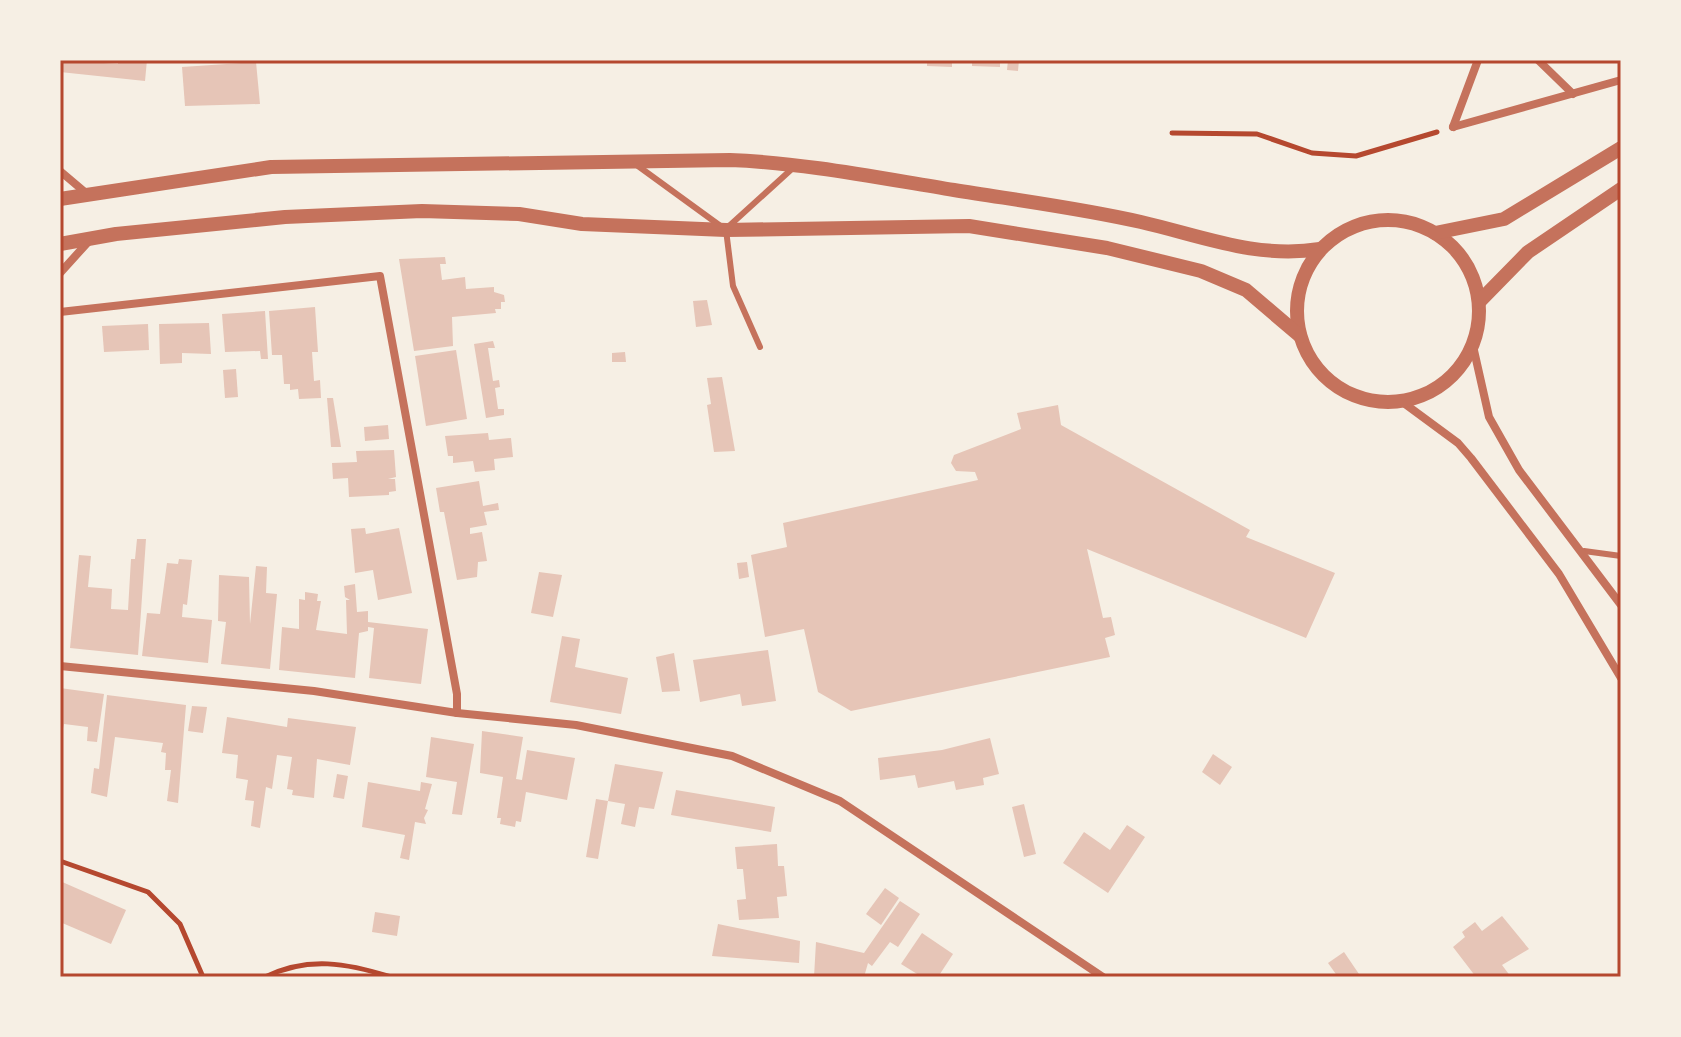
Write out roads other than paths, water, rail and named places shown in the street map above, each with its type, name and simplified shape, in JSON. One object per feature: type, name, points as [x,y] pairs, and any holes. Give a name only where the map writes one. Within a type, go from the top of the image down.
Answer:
[{"type":"street","points":[[1478,60],[1453,127],[1621,80]]},
{"type":"street","points":[[1538,60],[1573,94]]},
{"type":"street","points":[[1435,233],[1504,219],[1621,148]]},
{"type":"street","points":[[60,199],[271,167],[383,168],[629,159],[798,163],[1142,222],[1212,243],[1258,251],[1297,253],[1320,249]]},
{"type":"street","points":[[60,171],[86,193]]},
{"type":"street","points":[[1479,302],[1528,252],[1621,189]]},
{"type":"street","points":[[60,244],[285,217],[422,211],[519,214],[582,224],[726,230],[969,226],[1107,248],[1201,271],[1246,290],[1300,336]]},
{"type":"street","points":[[1375,220],[1406,221],[1435,233],[1457,251],[1472,274],[1479,302],[1479,325],[1473,346],[1455,373],[1431,392],[1401,401],[1375,401],[1338,387],[1311,360],[1300,336],[1297,305],[1304,275],[1320,249],[1345,230],[1375,220]]},
{"type":"street","points":[[60,273],[90,239]]},
{"type":"street","points":[[60,312],[380,276],[457,694],[457,713]]},
{"type":"street","points":[[1473,346],[1489,417],[1519,470],[1584,551],[1621,605]]},
{"type":"street","points":[[1401,401],[1458,443],[1471,458],[1559,574],[1621,678]]},
{"type":"street","points":[[60,666],[314,691],[457,713],[576,725],[732,756],[840,801],[1103,977]]},
{"type":"lane","points":[[629,159],[726,230],[733,286],[760,347]]},
{"type":"lane","points":[[726,230],[798,163]]},
{"type":"lane","points":[[1584,551],[1621,556]]}]
